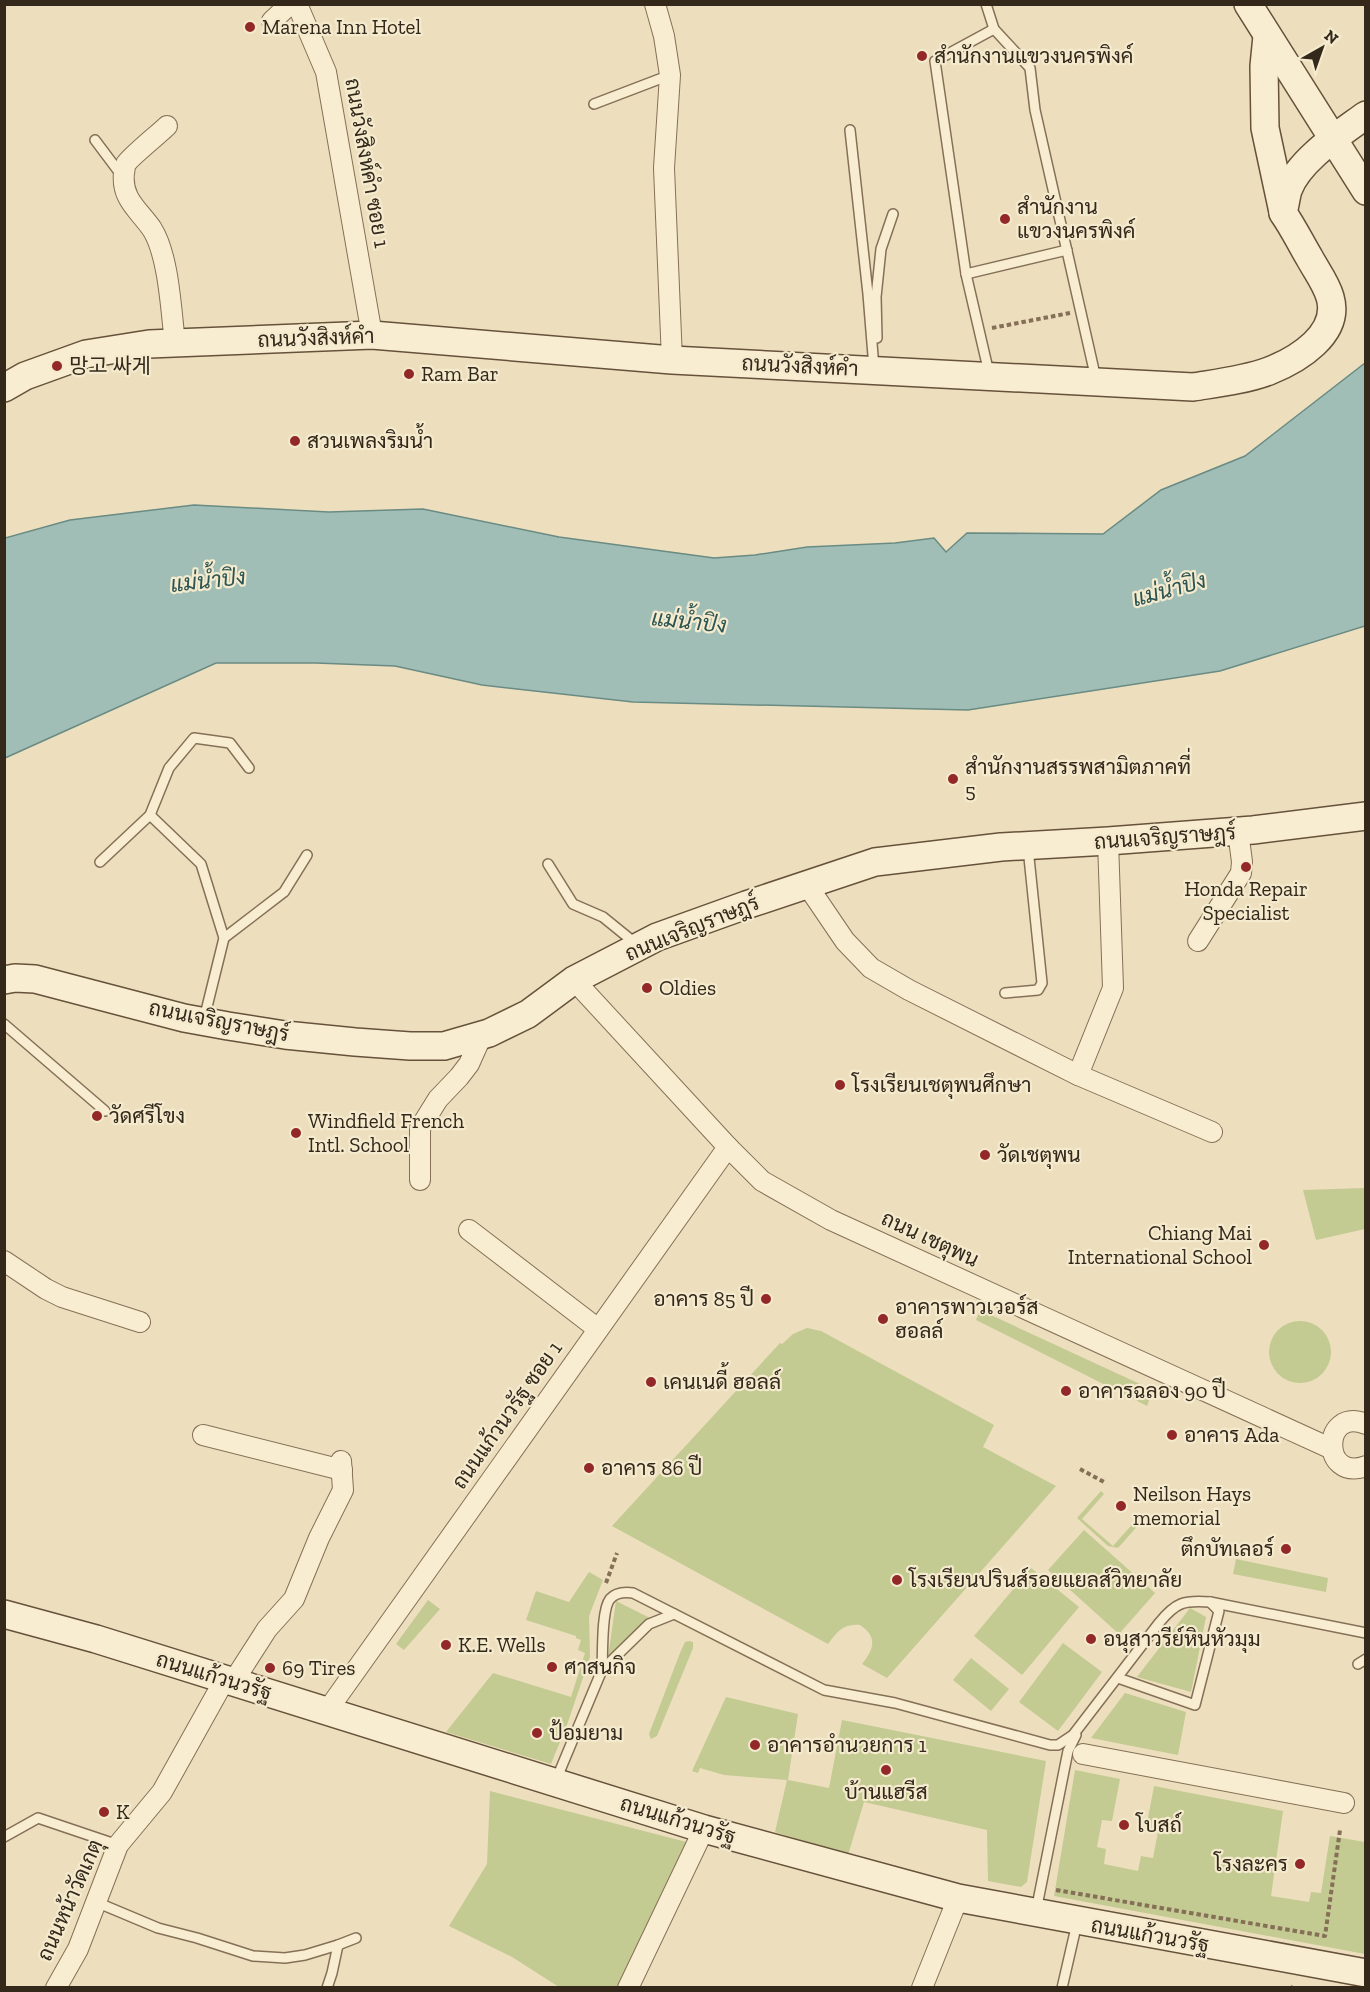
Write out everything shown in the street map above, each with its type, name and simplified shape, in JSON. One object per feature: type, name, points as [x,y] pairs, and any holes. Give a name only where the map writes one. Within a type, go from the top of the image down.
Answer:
[{"type":"street","points":[[272,21],[290,4]]},
{"type":"street","name":"ถนนวังสิงห์คำ ซอย 1","points":[[297,4],[326,72],[372,334]]},
{"type":"street","points":[[655,4],[664,36],[670,75],[664,168],[672,360]]},
{"type":"street","points":[[1248,4],[1365,191]]},
{"type":"street","points":[[1267,36],[1264,66],[1265,128],[1283,213]]},
{"type":"street","points":[[1283,213],[1288,191],[1294,178],[1303,167],[1332,140],[1365,115]]},
{"type":"street","points":[[167,126],[126,164],[124,178],[125,194],[151,228],[159,243],[169,290],[175,343]]},
{"type":"street","name":"ถนนวังสิงห์คำ","points":[[4,388],[25,376],[86,354],[149,344],[372,334],[672,360],[1193,387],[1246,378],[1269,371],[1316,343],[1327,329],[1331,314],[1331,298],[1294,228],[1283,213]]},
{"type":"street","name":"ถนนเจริญราษฎร์","points":[[4,980],[15,978],[35,980],[203,1021],[285,1035],[410,1046],[444,1046],[482,1035],[528,1014],[574,980],[657,938],[875,862],[1001,847],[1239,831],[1365,816]]},
{"type":"street","points":[[1198,941],[1241,873],[1239,831]]},
{"type":"street","points":[[1078,1075],[1113,988],[1108,841]]},
{"type":"street","points":[[807,885],[845,941],[871,968],[909,990],[1078,1075],[1212,1132]]},
{"type":"street","name":"ถนน เชตุพน","points":[[574,980],[762,1181],[831,1220],[1332,1449],[1336,1459],[1342,1464],[1356,1469],[1365,1466]]},
{"type":"street","points":[[420,1180],[420,1128],[438,1099],[464,1070],[482,1035]]},
{"type":"street","name":"ถนนแก้วนวรัฐ ซอย 1","points":[[327,1710],[728,1147]]},
{"type":"street","points":[[469,1230],[598,1329]]},
{"type":"street","points":[[4,1261],[46,1289],[140,1322]]},
{"type":"street","points":[[1332,1449],[1332,1437],[1336,1430],[1348,1422],[1364,1421]]},
{"type":"street","name":"ถนนหน้าวัดเกตุ","points":[[56,1988],[78,1949],[118,1845],[162,1792],[229,1681],[267,1629],[294,1599],[343,1490],[341,1466],[203,1435]]},
{"type":"street","name":"ถนนแก้วนวรัฐ","points":[[4,1614],[96,1639],[704,1829],[958,1898],[1365,1973]]},
{"type":"street","points":[[1083,1754],[1344,1803]]},
{"type":"street","points":[[628,1988],[704,1829]]},
{"type":"street","points":[[922,1988],[958,1898]]},
{"type":"lane","points":[[986,4],[994,29],[1030,68],[1035,110],[1096,382]]},
{"type":"lane","points":[[990,376],[966,274],[935,61],[994,29]]},
{"type":"lane","points":[[594,104],[670,75]]},
{"type":"lane","points":[[850,130],[876,370]]},
{"type":"lane","points":[[95,140],[124,178]]},
{"type":"lane","points":[[876,370],[876,297],[881,249],[893,214]]},
{"type":"lane","points":[[966,274],[1067,250]]},
{"type":"lane","points":[[100,862],[150,815],[169,768],[194,738],[231,743],[249,768]]},
{"type":"lane","points":[[150,815],[201,864],[224,938],[203,1021]]},
{"type":"lane","points":[[1005,993],[1038,990],[1042,983],[1028,846]]},
{"type":"lane","points":[[224,938],[284,892],[307,855]]},
{"type":"lane","points":[[548,864],[573,904],[603,917],[640,947]]},
{"type":"lane","points":[[4,1024],[105,1111]]},
{"type":"lane","points":[[555,1782],[602,1670],[604,1615],[610,1599],[621,1592],[633,1593],[824,1690],[895,1703],[1050,1746],[1066,1742],[1080,1728],[1170,1610],[1180,1603],[1191,1600],[1210,1602],[1365,1633]]},
{"type":"lane","points":[[1118,1678],[1195,1705],[1219,1611],[1210,1602]]},
{"type":"lane","points":[[602,1670],[649,1624],[674,1614]]},
{"type":"lane","points":[[1035,1914],[1068,1751],[1080,1728]]},
{"type":"lane","points":[[4,1837],[38,1818],[118,1845]]},
{"type":"lane","points":[[96,1902],[158,1928],[254,1956],[285,1958],[305,1955],[356,1938]]},
{"type":"lane","points":[[1062,1988],[1077,1922],[1068,1920]]},
{"type":"lane","points":[[327,1988],[338,1945]]},
{"type":"path","points":[[979,331],[1081,311]]},
{"type":"path","points":[[1080,1469],[1104,1482]]},
{"type":"path","points":[[605,1587],[617,1553]]},
{"type":"path","points":[[1054,1890],[1325,1936],[1341,1830]]},
{"type":"green space","points":[[1365,1188],[1365,1229],[1316,1240],[1303,1190]]},
{"type":"green space","points":[[980,1310],[1153,1390],[1147,1406],[976,1320]]},
{"type":"green space","points":[[1300,1321],[1312,1323],[1322,1330],[1329,1340],[1331,1352],[1329,1364],[1322,1374],[1312,1381],[1300,1383],[1288,1381],[1278,1374],[1271,1364],[1269,1352],[1271,1340],[1278,1330],[1288,1323]]},
{"type":"green space","points":[[807,1328],[821,1331],[994,1425],[983,1447],[1056,1486],[887,1678],[862,1664],[871,1648],[872,1639],[860,1625],[845,1627],[828,1644],[612,1526],[780,1343],[782,1344],[793,1334]]},
{"type":"green space","points":[[1101,1491],[1104,1494],[1082,1519],[1113,1546],[1137,1519],[1141,1522],[1118,1548],[1108,1546],[1077,1518]]},
{"type":"green space","points":[[1084,1530],[1155,1593],[1119,1634],[1048,1570]]},
{"type":"green space","points":[[1236,1559],[1328,1578],[1326,1592],[1233,1574]]},
{"type":"green space","points":[[1031,1568],[1079,1607],[1022,1675],[974,1636]]},
{"type":"green space","points":[[589,1572],[603,1580],[589,1616],[590,1657],[551,1764],[446,1732],[493,1673],[571,1697],[585,1653],[578,1650],[581,1640],[576,1636],[526,1620],[536,1591],[569,1602]]},
{"type":"green space","points":[[428,1600],[440,1609],[404,1650],[396,1644]]},
{"type":"green space","points":[[616,1601],[650,1618],[608,1657]]},
{"type":"green space","points":[[1190,1608],[1206,1617],[1191,1692],[1137,1677]]},
{"type":"green space","points":[[685,1642],[693,1642],[693,1648],[657,1736],[651,1739],[649,1734],[680,1653]]},
{"type":"green space","points":[[1063,1643],[1102,1672],[1058,1731],[1019,1702]]},
{"type":"green space","points":[[971,1658],[1009,1689],[991,1711],[953,1680]]},
{"type":"green space","points":[[1125,1693],[1186,1712],[1178,1755],[1091,1738]]},
{"type":"green space","points":[[726,1697],[798,1714],[788,1780],[829,1788],[842,1720],[1046,1761],[1027,1882],[1021,1887],[988,1881],[987,1830],[864,1802],[848,1855],[775,1832],[787,1780],[724,1775],[700,1768],[698,1773],[692,1771]]},
{"type":"green space","points":[[1075,1770],[1120,1779],[1112,1821],[1102,1820],[1097,1847],[1106,1849],[1104,1864],[1138,1871],[1141,1856],[1153,1858],[1158,1832],[1146,1829],[1154,1786],[1283,1811],[1271,1896],[1309,1902],[1311,1892],[1321,1893],[1330,1836],[1365,1842],[1365,1954],[1054,1896]]},
{"type":"green space","points":[[490,1791],[694,1844],[619,1987],[559,1987],[512,1957],[449,1926],[487,1864]]},
{"type":"water","name":"แม่น้ำปิง","points":[[1365,363],[1365,626],[1220,671],[968,710],[633,702],[482,685],[395,666],[216,663],[5,758],[5,538],[70,520],[194,505],[329,512],[423,509],[559,537],[714,558],[755,555],[807,547],[895,543],[934,538],[946,552],[967,533],[1103,534],[1161,490],[1245,456]]},
{"type":"place","name":"Marena Inn Hotel","points":[[250,27]]},
{"type":"place","name":"สำนักงานแขวงนครพิงค์","points":[[922,56]]},
{"type":"place","name":"สำนักงาน แขวงนครพิงค์","points":[[1005,219]]},
{"type":"place","name":"망고 싸게","points":[[57,366]]},
{"type":"place","name":"Ram Bar","points":[[409,374]]},
{"type":"place","name":"สวนเพลงริมน้ำ","points":[[295,441]]},
{"type":"place","name":"สำนักงานสรรพสามิตภาคที่ 5","points":[[953,779]]},
{"type":"place","name":"Honda Repair Specialist","points":[[1246,867]]},
{"type":"place","name":"Oldies","points":[[647,988]]},
{"type":"place","name":"โรงเรียนเชตุพนศึกษา","points":[[840,1085]]},
{"type":"place","name":"วัดศรีโขง","points":[[97,1116]]},
{"type":"place","name":"Windfield French Intl. School","points":[[296,1133]]},
{"type":"place","name":"วัดเชตุพน","points":[[985,1155]]},
{"type":"place","name":"Chiang Mai International School","points":[[1264,1245]]},
{"type":"place","name":"อาคาร 85 ปี","points":[[766,1299]]},
{"type":"place","name":"อาคารพาวเวอร์ส ฮอลล์","points":[[883,1319]]},
{"type":"place","name":"เคนเนดี้ ฮอลล์","points":[[651,1382]]},
{"type":"place","name":"อาคารฉลอง 90 ปี","points":[[1066,1391]]},
{"type":"place","name":"อาคาร Ada","points":[[1172,1435]]},
{"type":"place","name":"อาคาร 86 ปี","points":[[589,1468]]},
{"type":"place","name":"Neilson Hays memorial","points":[[1121,1506]]},
{"type":"place","name":"ตึกบัทเลอร์","points":[[1286,1549]]},
{"type":"place","name":"โรงเรียนปรินส์รอยแยลส์วิทยาลัย","points":[[897,1580]]},
{"type":"place","name":"อนุสาวรีย์หินหัวมุม","points":[[1091,1639]]},
{"type":"place","name":"K.E. Wells","points":[[446,1645]]},
{"type":"place","name":"ศาสนกิจ","points":[[552,1667]]},
{"type":"place","name":"69 Tires","points":[[270,1668]]},
{"type":"place","name":"ป้อมยาม","points":[[537,1733]]},
{"type":"place","name":"อาคารอำนวยการ 1","points":[[755,1745]]},
{"type":"place","name":"บ้านแฮรีส","points":[[886,1770]]},
{"type":"place","name":"K","points":[[104,1812]]},
{"type":"place","name":"โบสถ์","points":[[1124,1825]]},
{"type":"place","name":"โรงละคร","points":[[1300,1864]]}]
